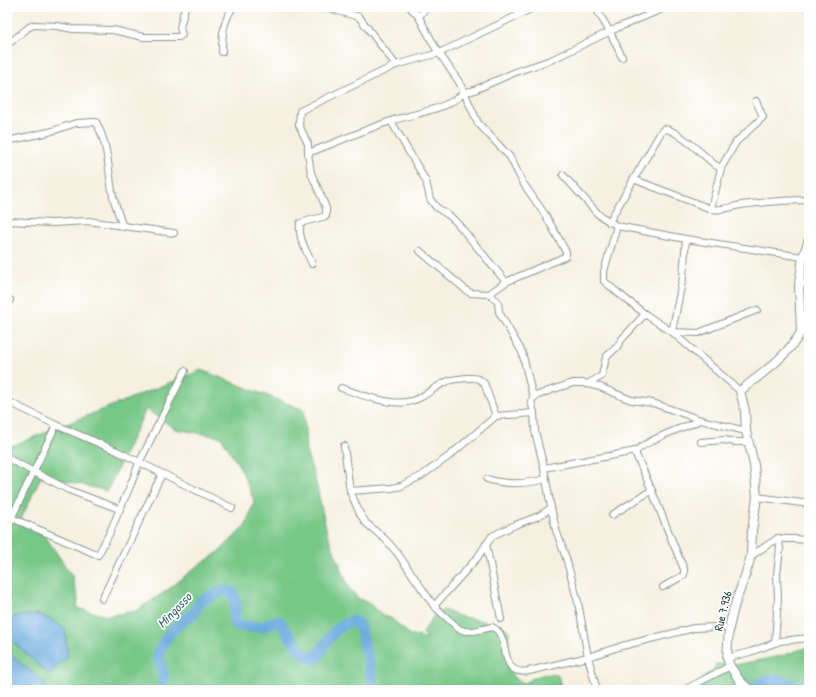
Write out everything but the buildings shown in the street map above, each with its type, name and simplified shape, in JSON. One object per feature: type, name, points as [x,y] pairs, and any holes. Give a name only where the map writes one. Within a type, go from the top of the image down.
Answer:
[{"type":"street","points":[[7,45],[28,27],[34,25],[58,26],[73,29],[113,30],[144,37],[179,37],[182,35],[180,28],[184,7]]},
{"type":"street","points":[[222,52],[224,26],[233,7]]},
{"type":"street","points":[[325,7],[359,17],[396,64]]},
{"type":"street","points":[[410,7],[419,17],[439,53],[459,82],[478,123],[510,157],[523,184],[546,216],[566,252],[566,256],[506,282],[489,294],[471,293],[467,291],[420,251]]},
{"type":"street","points":[[419,17],[428,7]]},
{"type":"street","points":[[312,264],[301,241],[299,231],[300,222],[326,216],[326,208],[311,173],[308,144],[299,125],[300,111],[396,64],[439,53],[535,7]]},
{"type":"street","points":[[595,7],[610,32],[622,57]]},
{"type":"street","points":[[308,153],[391,121],[442,106],[459,98],[464,92],[472,91],[518,71],[551,60],[667,7]]},
{"type":"street","points":[[711,209],[721,168],[736,142],[763,117],[756,101]]},
{"type":"street","points":[[391,121],[426,181],[430,199],[436,208],[458,224],[506,282]]},
{"type":"street","points":[[7,142],[49,132],[76,123],[96,122],[107,151],[112,193],[123,227]]},
{"type":"street","points":[[609,222],[660,132],[664,129],[668,128],[715,165],[721,168]]},
{"type":"street","points":[[563,175],[593,209],[609,222],[617,226],[686,239],[803,257]]},
{"type":"street","points":[[633,179],[711,209],[720,210],[784,200],[809,200]]},
{"type":"street","points":[[7,221],[53,223],[88,221],[174,233]]},
{"type":"street","points":[[617,226],[604,271],[604,281],[645,314],[672,332],[740,391],[775,363],[797,339],[801,325],[799,314],[799,285],[803,257],[808,243]]},
{"type":"street","points":[[672,332],[682,277],[686,239]]},
{"type":"street","points":[[799,285],[809,283]]},
{"type":"street","points":[[489,294],[498,302],[499,312],[522,352],[532,393],[536,396]]},
{"type":"street","points":[[7,299],[10,300],[7,305]]},
{"type":"street","points":[[672,332],[698,333],[757,310]]},
{"type":"street","points":[[587,384],[602,376],[606,357],[617,348],[622,340],[645,314]]},
{"type":"street","points":[[801,325],[809,338]]},
{"type":"street","points":[[9,517],[98,555],[109,534],[139,463],[185,371]]},
{"type":"street","points":[[341,388],[372,398],[406,402],[419,398],[452,380],[475,378],[480,379],[484,383],[496,416]]},
{"type":"street","points":[[597,690],[588,657],[578,602],[566,558],[556,530],[535,431],[534,413],[531,401],[536,396],[573,383],[587,384],[600,387],[631,400],[653,403],[701,420],[746,431]]},
{"type":"street","name":"Rue 7.936","points":[[740,391],[745,411],[748,442],[754,465],[757,497],[752,531],[751,556],[734,607],[729,628],[727,658],[730,666],[740,681],[750,690]]},
{"type":"street","points":[[7,401],[56,425],[117,451],[232,508]]},
{"type":"street","points":[[350,491],[401,486],[421,476],[448,457],[496,416],[534,413]]},
{"type":"street","points":[[544,468],[636,451],[663,436],[701,420]]},
{"type":"street","points":[[7,527],[9,517],[56,425]]},
{"type":"street","points":[[701,442],[724,440],[748,442]]},
{"type":"street","points":[[344,446],[350,491],[360,514],[366,523],[386,540],[398,554],[434,606],[459,630],[465,631],[492,627],[495,628],[503,642],[509,664],[514,670],[522,672],[529,671],[588,657],[622,646],[694,628],[729,628]]},
{"type":"street","points":[[636,451],[667,531],[684,569],[684,575],[664,587]]},
{"type":"street","points":[[7,458],[69,490],[119,509]]},
{"type":"street","points":[[102,599],[162,474]]},
{"type":"street","points":[[486,479],[499,483],[533,482],[546,479]]},
{"type":"street","points":[[612,515],[652,490]]},
{"type":"street","points":[[757,497],[809,504]]},
{"type":"street","points":[[434,606],[477,558],[492,536],[539,516],[551,508]]},
{"type":"street","points":[[751,556],[778,538],[789,540],[801,539],[809,541]]},
{"type":"street","points":[[775,643],[778,598],[776,574],[780,548],[778,538]]},
{"type":"street","points":[[486,544],[501,619]]},
{"type":"street","points":[[727,658],[791,639],[809,638]]},
{"type":"street","points":[[681,690],[686,689],[730,666]]},
{"type":"green space","points":[[201,370],[304,410],[306,452],[315,478],[327,533],[349,588],[358,598],[370,604],[384,616],[391,618],[409,634],[426,638],[423,633],[434,615],[443,610],[463,617],[500,625],[509,630],[508,660],[510,671],[513,676],[525,683],[541,675],[558,675],[562,690],[47,690],[46,686],[42,682],[7,651],[7,636],[46,672],[51,674],[55,668],[68,657],[65,629],[52,620],[38,614],[7,617],[7,448]],"holes":[[[146,409],[175,429],[221,437],[241,469],[254,501],[246,525],[219,552],[136,611],[107,616],[77,608],[78,599],[72,576],[45,536],[21,519],[42,475],[107,491]]]},
{"type":"green space","points":[[809,647],[809,690],[699,690],[699,685],[705,676],[713,671],[716,664],[740,664],[781,656]]},
{"type":"water","points":[[38,614],[52,620],[65,629],[68,657],[55,668],[51,674],[46,672],[7,636],[7,617]]},
{"type":"water","points":[[7,651],[42,681],[47,690],[9,690],[7,685]]},
{"type":"waterway","name":"Mingosso","points":[[163,690],[163,672],[158,656],[163,643],[173,629],[193,614],[201,601],[225,590],[233,593],[236,603],[234,621],[237,625],[261,627],[279,621],[300,650],[310,658],[316,659],[336,630],[354,621],[360,626],[375,690]]},
{"type":"waterway","name":"Mingosso","points":[[748,690],[768,680],[779,680],[801,688],[809,686]]}]
